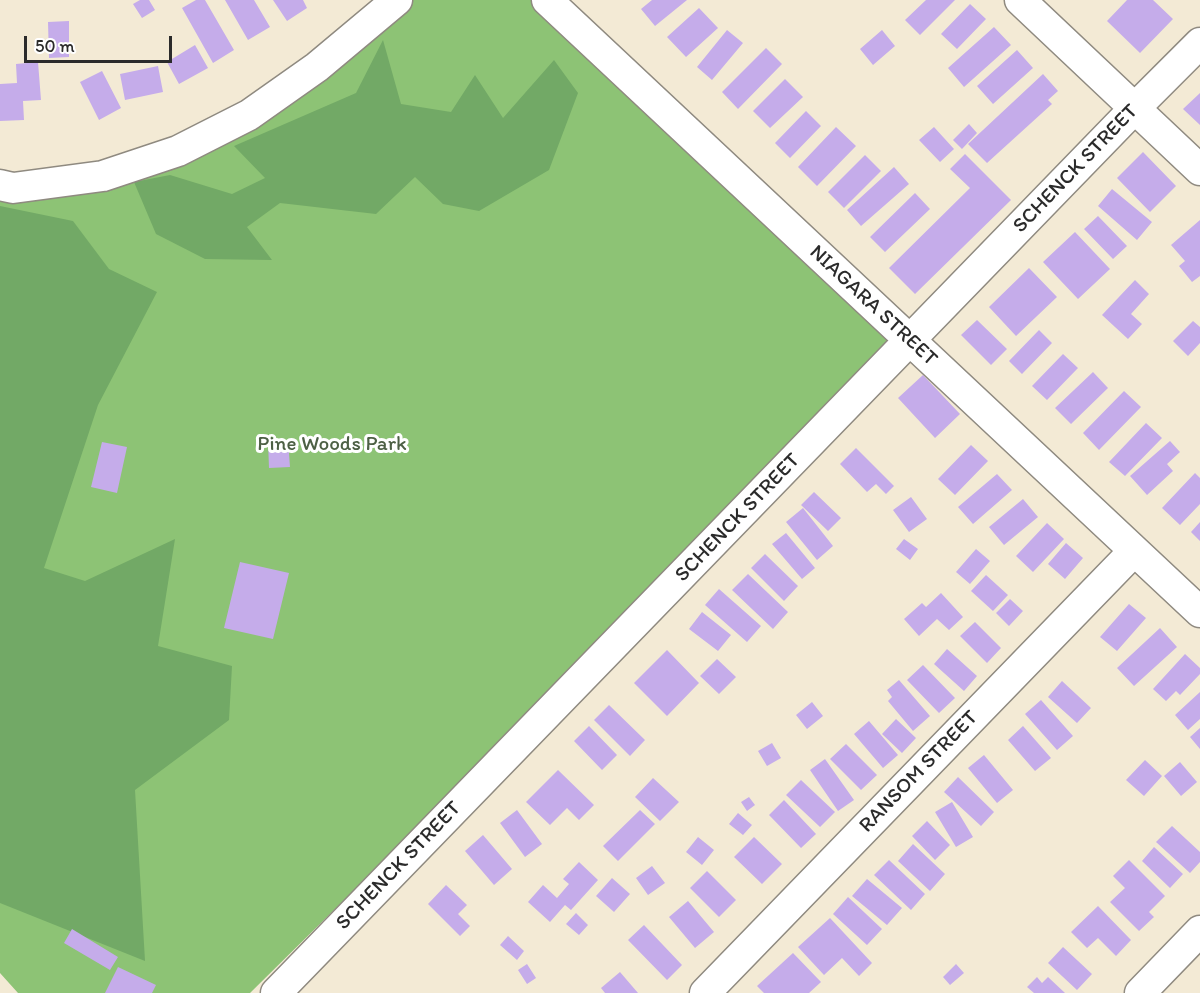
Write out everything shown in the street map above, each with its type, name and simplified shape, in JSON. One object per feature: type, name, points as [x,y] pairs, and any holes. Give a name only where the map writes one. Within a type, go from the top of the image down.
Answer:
[{"type":"street","points":[[0,185],[13,188],[103,176],[178,151],[249,115],[317,67],[397,0]]},
{"type":"street","name":"NIAGARA STREET","points":[[547,0],[1200,612]]},
{"type":"street","points":[[1020,0],[1200,170]]},
{"type":"street","name":"SCHENCK STREET","points":[[276,993],[1200,43]]},
{"type":"street","name":"RANSOM STREET","points":[[705,993],[1134,551]]},
{"type":"street","points":[[1140,993],[1200,931]]},
{"type":"green space","name":"Pine Woods Park","points":[[397,0],[547,0],[910,341],[250,993],[18,993],[0,973],[0,185],[178,151]]},
{"type":"green space","points":[[383,40],[401,104],[451,112],[475,75],[503,118],[554,60],[578,93],[549,170],[479,211],[443,204],[415,177],[376,214],[280,203],[247,227],[272,260],[205,259],[156,234],[134,182],[170,175],[232,194],[265,178],[234,146],[356,93]]},
{"type":"green space","points":[[0,206],[73,221],[109,269],[157,292],[98,405],[44,568],[85,581],[175,539],[158,646],[232,666],[229,720],[135,790],[145,961],[0,903]]},
{"type":"building","points":[[140,0],[149,0],[155,10],[142,18],[133,4]]},
{"type":"building","points":[[196,0],[205,0],[234,50],[213,63],[182,8]]},
{"type":"building","points":[[225,0],[254,0],[270,27],[248,40]]},
{"type":"building","points":[[273,0],[303,0],[307,8],[287,21]]},
{"type":"building","points":[[652,0],[687,0],[655,26],[641,9]]},
{"type":"building","points":[[926,0],[955,0],[920,35],[905,20]]},
{"type":"building","points":[[1127,0],[1153,0],[1173,19],[1140,53],[1107,21]]},
{"type":"building","points":[[970,4],[986,19],[957,49],[941,34]]},
{"type":"building","points":[[699,8],[718,28],[686,57],[667,37]]},
{"type":"building","points":[[69,21],[69,57],[49,58],[48,22]]},
{"type":"building","points":[[994,27],[1011,45],[964,87],[948,68]]},
{"type":"building","points":[[727,30],[743,43],[712,80],[697,67]]},
{"type":"building","points":[[882,30],[895,46],[873,65],[860,49]]},
{"type":"building","points":[[195,45],[208,68],[179,84],[167,62]]},
{"type":"building","points":[[766,48],[782,64],[738,109],[722,92]]},
{"type":"building","points":[[1017,50],[1033,68],[993,104],[977,86]]},
{"type":"building","points":[[38,62],[41,100],[23,101],[24,120],[0,121],[0,84],[17,83],[16,64]]},
{"type":"building","points":[[158,66],[163,92],[125,100],[120,74]]},
{"type":"building","points":[[102,71],[121,108],[99,120],[80,82]]},
{"type":"building","points":[[1043,74],[1058,91],[1048,100],[1052,104],[987,163],[968,144]]},
{"type":"building","points":[[785,79],[803,97],[770,128],[753,111]]},
{"type":"building","points":[[1200,93],[1200,125],[1183,109]]},
{"type":"building","points":[[806,111],[821,126],[790,158],[775,143]]},
{"type":"building","points":[[969,124],[977,133],[962,149],[953,140]]},
{"type":"building","points":[[836,127],[856,146],[817,186],[798,167]]},
{"type":"building","points":[[934,127],[954,149],[940,162],[919,140]]},
{"type":"building","points":[[1143,152],[1176,186],[1150,212],[1117,178]]},
{"type":"building","points":[[965,154],[1011,200],[915,294],[889,268],[970,188],[950,169]]},
{"type":"building","points":[[865,155],[881,171],[844,208],[828,192]]},
{"type":"building","points":[[894,167],[909,184],[861,226],[847,210]]},
{"type":"building","points":[[1112,189],[1152,222],[1137,240],[1098,206]]},
{"type":"building","points":[[915,193],[930,209],[885,252],[870,237]]},
{"type":"building","points":[[1098,216],[1127,246],[1113,259],[1084,229]]},
{"type":"building","points":[[1200,220],[1200,276],[1192,282],[1179,266],[1185,261],[1171,245]]},
{"type":"building","points":[[1075,232],[1110,269],[1078,299],[1043,262]]},
{"type":"building","points":[[1029,268],[1057,297],[1016,336],[989,307]]},
{"type":"building","points":[[1135,280],[1149,294],[1131,314],[1142,324],[1128,339],[1102,315]]},
{"type":"building","points":[[977,320],[1007,349],[991,365],[961,335]]},
{"type":"building","points":[[1193,321],[1200,327],[1200,343],[1188,356],[1173,341]]},
{"type":"building","points":[[1039,330],[1052,343],[1022,374],[1009,361]]},
{"type":"building","points":[[1063,354],[1078,368],[1047,400],[1032,386]]},
{"type":"building","points":[[1093,372],[1108,388],[1071,424],[1055,408]]},
{"type":"building","points":[[923,375],[960,414],[935,438],[898,398]]},
{"type":"building","points":[[1124,391],[1141,407],[1099,450],[1083,433]]},
{"type":"building","points":[[1146,423],[1162,438],[1125,476],[1109,462]]},
{"type":"building","points":[[288,440],[290,467],[269,468],[268,441]]},
{"type":"building","points":[[1170,441],[1180,452],[1167,464],[1173,471],[1147,495],[1130,476]]},
{"type":"building","points":[[102,442],[127,447],[117,493],[91,487]]},
{"type":"building","points":[[971,445],[988,461],[955,495],[938,479]]},
{"type":"building","points":[[856,448],[894,486],[886,494],[876,484],[867,492],[840,464]]},
{"type":"building","points":[[1195,473],[1200,478],[1200,504],[1180,525],[1162,508]]},
{"type":"building","points":[[997,474],[1012,490],[973,524],[958,507]]},
{"type":"building","points":[[814,492],[841,518],[828,531],[801,505]]},
{"type":"building","points":[[911,497],[927,519],[909,532],[893,510]]},
{"type":"building","points":[[1023,499],[1038,517],[1004,545],[989,527]]},
{"type":"building","points":[[803,508],[833,546],[817,560],[786,522]]},
{"type":"building","points":[[1200,522],[1200,541],[1191,532]]},
{"type":"building","points":[[1047,523],[1064,539],[1033,572],[1016,556]]},
{"type":"building","points":[[786,533],[815,568],[802,579],[772,544]]},
{"type":"building","points":[[904,539],[918,549],[910,560],[896,549]]},
{"type":"building","points":[[1066,543],[1083,558],[1065,579],[1048,564]]},
{"type":"building","points":[[976,549],[990,561],[970,584],[956,572]]},
{"type":"building","points":[[765,554],[798,586],[784,601],[751,568]]},
{"type":"building","points":[[240,562],[289,573],[273,639],[224,628]]},
{"type":"building","points":[[748,574],[788,612],[773,629],[732,590]]},
{"type":"building","points":[[986,575],[1008,595],[993,611],[971,591]]},
{"type":"building","points":[[719,589],[761,626],[747,642],[705,605]]},
{"type":"building","points":[[941,593],[963,617],[949,630],[937,619],[919,636],[904,619],[922,603],[926,607]]},
{"type":"building","points":[[1010,599],[1023,611],[1009,626],[996,613]]},
{"type":"building","points":[[1129,604],[1146,618],[1117,651],[1100,637]]},
{"type":"building","points":[[702,612],[731,635],[718,651],[689,629]]},
{"type":"building","points":[[975,622],[1001,648],[987,663],[960,636]]},
{"type":"building","points":[[1160,628],[1177,647],[1134,686],[1117,668]]},
{"type":"building","points":[[947,649],[977,676],[964,691],[934,664]]},
{"type":"building","points":[[667,650],[699,683],[667,716],[634,683]]},
{"type":"building","points":[[1185,654],[1200,668],[1200,674],[1180,695],[1176,691],[1166,701],[1153,689]]},
{"type":"building","points":[[717,659],[736,677],[719,694],[700,676]]},
{"type":"building","points":[[923,665],[955,698],[939,713],[907,680]]},
{"type":"building","points":[[899,680],[930,716],[913,731],[888,701],[892,697],[887,690]]},
{"type":"building","points":[[1062,681],[1091,708],[1077,723],[1048,697]]},
{"type":"building","points":[[1200,692],[1200,719],[1188,730],[1175,715]]},
{"type":"building","points":[[1041,700],[1073,736],[1057,750],[1025,714]]},
{"type":"building","points":[[812,702],[823,716],[807,729],[796,715]]},
{"type":"building","points":[[609,705],[645,740],[630,756],[594,720]]},
{"type":"building","points":[[896,719],[916,738],[902,753],[882,734]]},
{"type":"building","points":[[869,721],[898,755],[883,768],[854,734]]},
{"type":"building","points":[[589,726],[617,755],[602,770],[574,741]]},
{"type":"building","points":[[1023,726],[1051,758],[1035,771],[1008,740]]},
{"type":"building","points":[[1200,728],[1200,749],[1190,737]]},
{"type":"building","points":[[772,743],[781,758],[767,766],[758,751]]},
{"type":"building","points":[[846,744],[877,775],[861,790],[830,759]]},
{"type":"building","points":[[984,755],[1013,790],[997,803],[968,768]]},
{"type":"building","points":[[825,759],[854,800],[838,811],[810,770]]},
{"type":"building","points":[[1145,760],[1162,776],[1144,796],[1126,780]]},
{"type":"building","points":[[1180,762],[1197,782],[1181,796],[1164,776]]},
{"type":"building","points":[[558,770],[594,805],[579,820],[567,808],[550,825],[526,802]]},
{"type":"building","points":[[958,777],[994,812],[981,826],[944,792]]},
{"type":"building","points":[[653,778],[679,802],[660,821],[635,797]]},
{"type":"building","points":[[801,780],[835,812],[820,827],[786,795]]},
{"type":"building","points":[[749,797],[755,805],[747,811],[741,802]]},
{"type":"building","points":[[784,800],[816,834],[801,848],[769,815]]},
{"type":"building","points":[[952,802],[973,837],[956,847],[935,812]]},
{"type":"building","points":[[517,810],[542,844],[525,857],[500,823]]},
{"type":"building","points":[[640,810],[655,824],[618,861],[603,846]]},
{"type":"building","points":[[738,813],[752,825],[743,835],[729,824]]},
{"type":"building","points":[[927,821],[950,845],[935,860],[912,836]]},
{"type":"building","points":[[1172,826],[1200,852],[1200,862],[1190,873],[1156,842]]},
{"type":"building","points":[[483,835],[512,869],[494,885],[465,851]]},
{"type":"building","points":[[698,837],[714,850],[702,865],[686,852]]},
{"type":"building","points":[[754,837],[782,864],[762,884],[734,857]]},
{"type":"building","points":[[913,844],[945,874],[930,891],[898,861]]},
{"type":"building","points":[[1154,847],[1183,874],[1170,888],[1142,861]]},
{"type":"building","points":[[889,860],[925,894],[911,910],[874,875]]},
{"type":"building","points":[[1129,860],[1165,896],[1149,912],[1154,917],[1139,931],[1110,902],[1125,888],[1113,876]]},
{"type":"building","points":[[579,862],[598,880],[571,910],[565,905],[550,922],[528,902],[543,885],[557,898],[569,884],[563,879]]},
{"type":"building","points":[[652,866],[665,883],[648,895],[636,878]]},
{"type":"building","points":[[707,871],[736,900],[719,917],[690,888]]},
{"type":"building","points":[[612,878],[630,894],[614,912],[596,896]]},
{"type":"building","points":[[867,879],[902,908],[887,925],[852,896]]},
{"type":"building","points":[[446,885],[467,905],[458,914],[470,926],[460,936],[428,904]]},
{"type":"building","points":[[848,897],[882,929],[867,945],[833,914]]},
{"type":"building","points":[[688,901],[714,932],[695,948],[669,917]]},
{"type":"building","points":[[1098,906],[1131,940],[1116,956],[1098,938],[1087,948],[1071,932]]},
{"type":"building","points":[[576,913],[588,925],[579,935],[566,924]]},
{"type":"building","points":[[830,918],[872,963],[859,976],[842,958],[824,975],[798,947]]},
{"type":"building","points":[[644,925],[682,965],[667,980],[628,940]]},
{"type":"building","points":[[72,929],[118,957],[110,970],[64,943]]},
{"type":"building","points":[[508,936],[524,951],[517,960],[500,945]]},
{"type":"building","points":[[1063,947],[1092,974],[1077,990],[1048,963]]},
{"type":"building","points":[[793,953],[821,982],[809,993],[764,993],[757,986]]},
{"type":"building","points":[[527,964],[536,978],[527,984],[518,970]]},
{"type":"building","points":[[956,964],[964,973],[950,985],[943,977]]},
{"type":"building","points":[[118,967],[156,985],[152,993],[105,993]]},
{"type":"building","points":[[620,972],[638,993],[605,993],[601,988]]},
{"type":"building","points":[[1037,977],[1042,983],[1048,977],[1065,993],[1034,993],[1027,987]]}]
